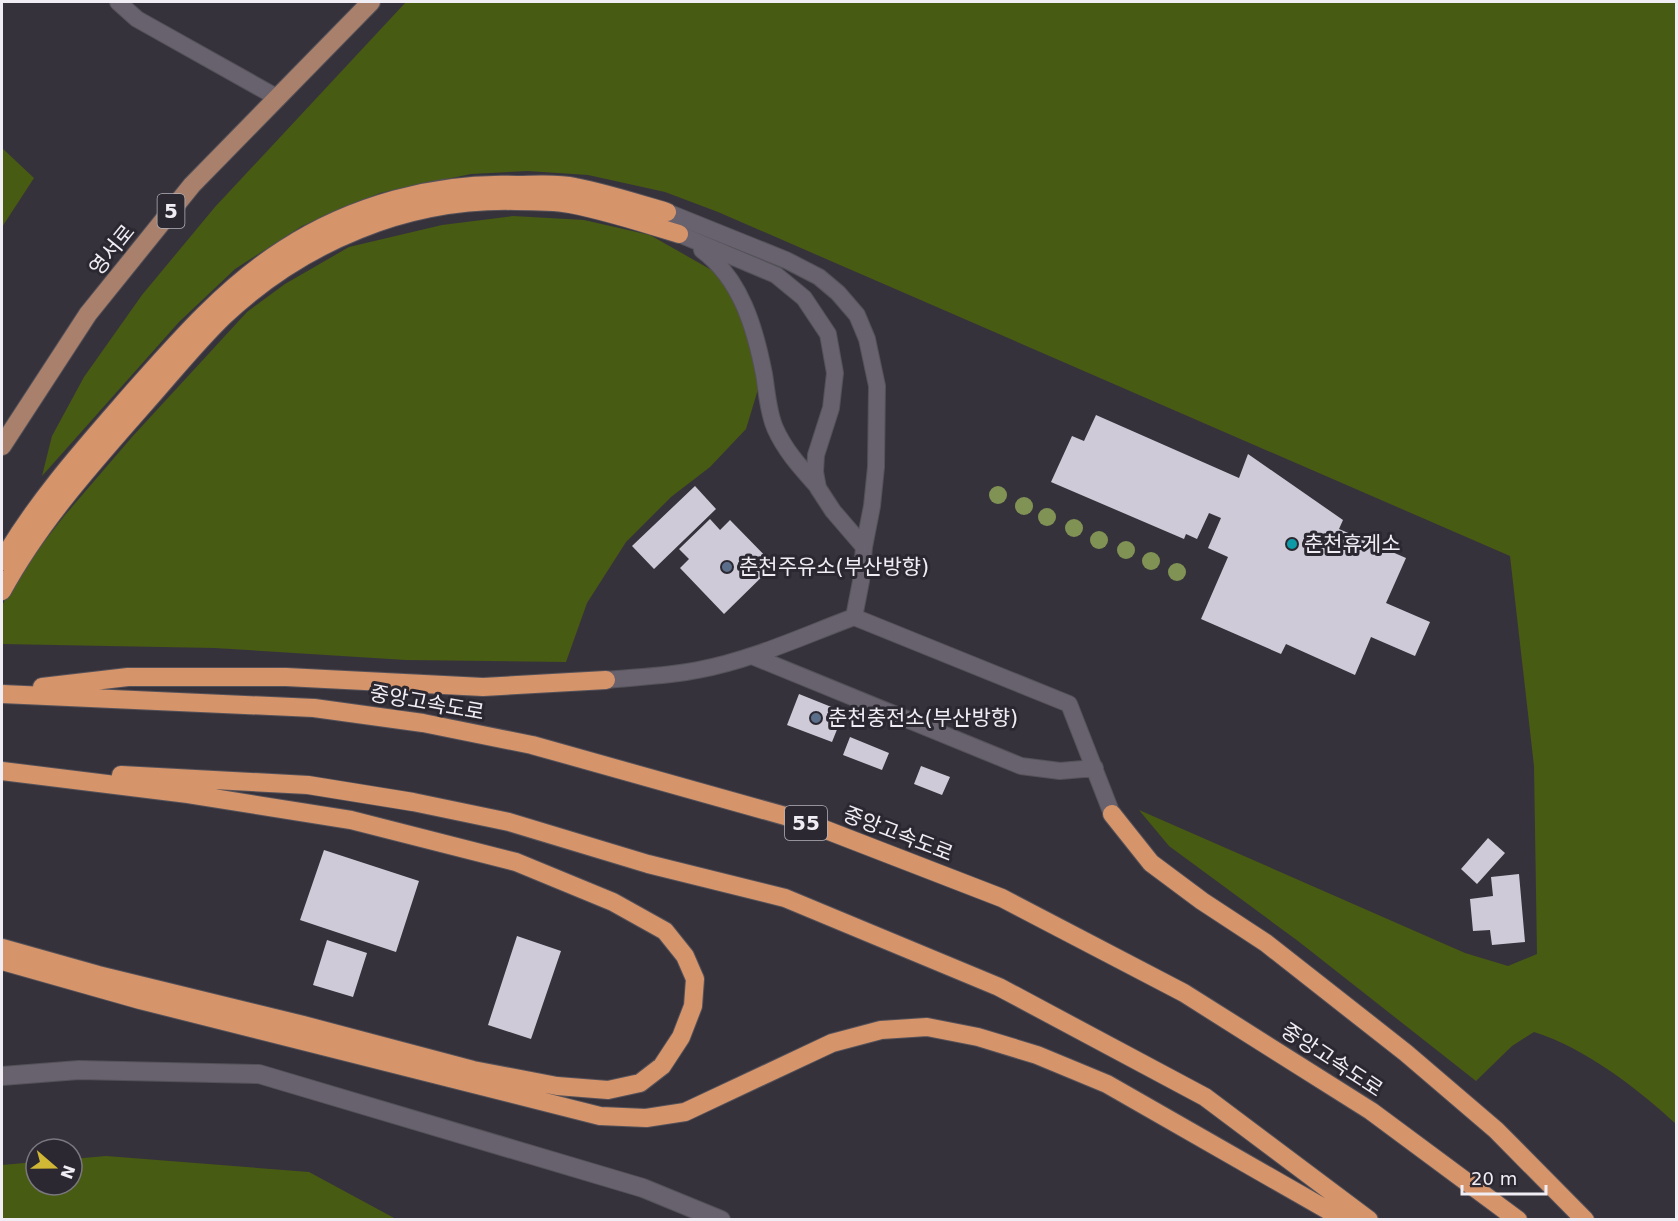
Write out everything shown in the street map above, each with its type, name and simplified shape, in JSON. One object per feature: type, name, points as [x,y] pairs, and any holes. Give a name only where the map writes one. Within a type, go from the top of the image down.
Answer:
[{"type":"highway","points":[[2,561],[16,535],[49,489],[194,324],[235,287],[283,250],[328,225],[371,206],[430,190],[481,184],[573,186],[667,212]]},
{"type":"highway","points":[[2,591],[29,546],[72,488],[224,317],[267,281],[328,244],[371,224],[421,209],[464,202],[502,200],[569,204],[679,234]]},
{"type":"highway","points":[[2,693],[128,677],[286,677],[483,687],[606,680]]},
{"type":"highway","name":"중앙고속도로","points":[[2,693],[314,708],[423,723],[532,745],[803,821],[1002,898],[1184,993],[1371,1111],[1518,1220]]},
{"type":"highway","points":[[2,770],[188,794],[351,820],[516,862],[613,902],[665,931],[685,956],[695,979],[693,1006],[681,1037],[662,1066],[640,1083],[608,1090],[557,1086],[473,1070],[303,1025],[98,975],[2,948]]},
{"type":"highway","points":[[2,770],[308,785],[401,800],[509,822],[648,864],[785,898],[999,987],[1204,1097],[1369,1220]]},
{"type":"highway","points":[[1112,814],[1151,863],[1202,901],[1266,943],[1406,1053],[1496,1130],[1585,1220]]},
{"type":"highway","points":[[2,962],[140,1000],[600,1116],[646,1118],[685,1112],[832,1043],[881,1030],[927,1027],[978,1037],[1037,1055],[1107,1084],[1345,1220]]},
{"type":"main road","name":"영서로","points":[[2,447],[96,305],[192,185],[371,2]]},
{"type":"street","points":[[2,1076],[79,1070],[259,1074],[643,1188],[721,1220]]},
{"type":"lane","points":[[118,2],[137,19],[278,98]]},
{"type":"lane","points":[[667,212],[775,255],[819,277],[838,293],[857,315],[867,339],[877,386],[876,467],[872,507],[854,617]]},
{"type":"lane","points":[[679,234],[717,261],[735,285],[753,327],[774,427],[783,444],[864,548]]},
{"type":"lane","points":[[679,234],[776,275],[804,298],[828,334],[835,373],[831,408],[816,455],[815,472],[818,488]]},
{"type":"lane","points":[[606,680],[698,670],[752,656],[854,617],[1069,704],[1112,814]]},
{"type":"lane","points":[[752,656],[1021,766],[1060,771],[1095,768]]},
{"type":"green space","points":[[406,2],[1676,2],[1676,1124],[1610,1070],[1572,1048],[1534,1032],[1512,1046],[1476,1081],[1298,941],[1169,846],[1139,810],[1465,953],[1508,966],[1537,954],[1534,766],[1510,556],[718,212],[665,192],[588,175],[527,171],[471,174],[380,193],[302,226],[235,269],[179,322],[42,476],[52,436],[84,377],[142,295],[215,207]]},
{"type":"green space","points":[[2,148],[34,178],[2,227]]},
{"type":"green space","points":[[513,216],[584,220],[650,235],[715,272],[736,296],[752,335],[759,386],[746,429],[710,467],[671,497],[626,542],[587,603],[566,662],[406,660],[215,648],[2,644],[2,606],[15,579],[65,515],[132,437],[247,312],[285,284],[349,247],[442,225]]},
{"type":"green space","points":[[106,1156],[309,1172],[396,1219],[2,1219],[2,1165],[24,1163],[24,1197],[84,1197],[84,1158]]},
{"type":"building","name":"춘천휴게소","points":[[1096,415],[1239,478],[1248,454],[1343,520],[1339,529],[1406,558],[1386,603],[1430,622],[1415,656],[1371,637],[1355,675],[1286,644],[1281,654],[1201,619],[1228,557],[1208,548],[1221,518],[1209,513],[1197,539],[1186,534],[1184,539],[1051,482],[1072,436],[1084,441]]},
{"type":"building","points":[[695,486],[716,509],[654,569],[632,546]]},
{"type":"building","name":"춘천주유소(부산방향)","points":[[710,519],[720,530],[730,520],[774,565],[724,614],[680,568],[689,559],[679,549]]},
{"type":"building","name":"춘천충전소(부산방향)","points":[[799,694],[844,712],[832,742],[787,725]]},
{"type":"building","points":[[850,737],[889,753],[882,770],[843,755]]},
{"type":"building","points":[[921,766],[950,777],[942,795],[914,784]]},
{"type":"building","points":[[1488,838],[1505,853],[1477,884],[1461,869]]},
{"type":"building","points":[[324,850],[419,881],[396,952],[300,920]]},
{"type":"building","points":[[1519,874],[1525,942],[1492,945],[1490,930],[1473,931],[1470,899],[1493,896],[1491,877]]},
{"type":"building","points":[[517,936],[561,951],[531,1039],[488,1025]]},
{"type":"building","points":[[327,940],[367,953],[353,997],[313,985]]},
{"type":"place","name":"춘천휴게소","points":[[1292,544]]},
{"type":"place","name":"춘천주유소(부산방향)","points":[[727,567]]},
{"type":"place","name":"춘천충전소(부산방향)","points":[[816,718]]}]
